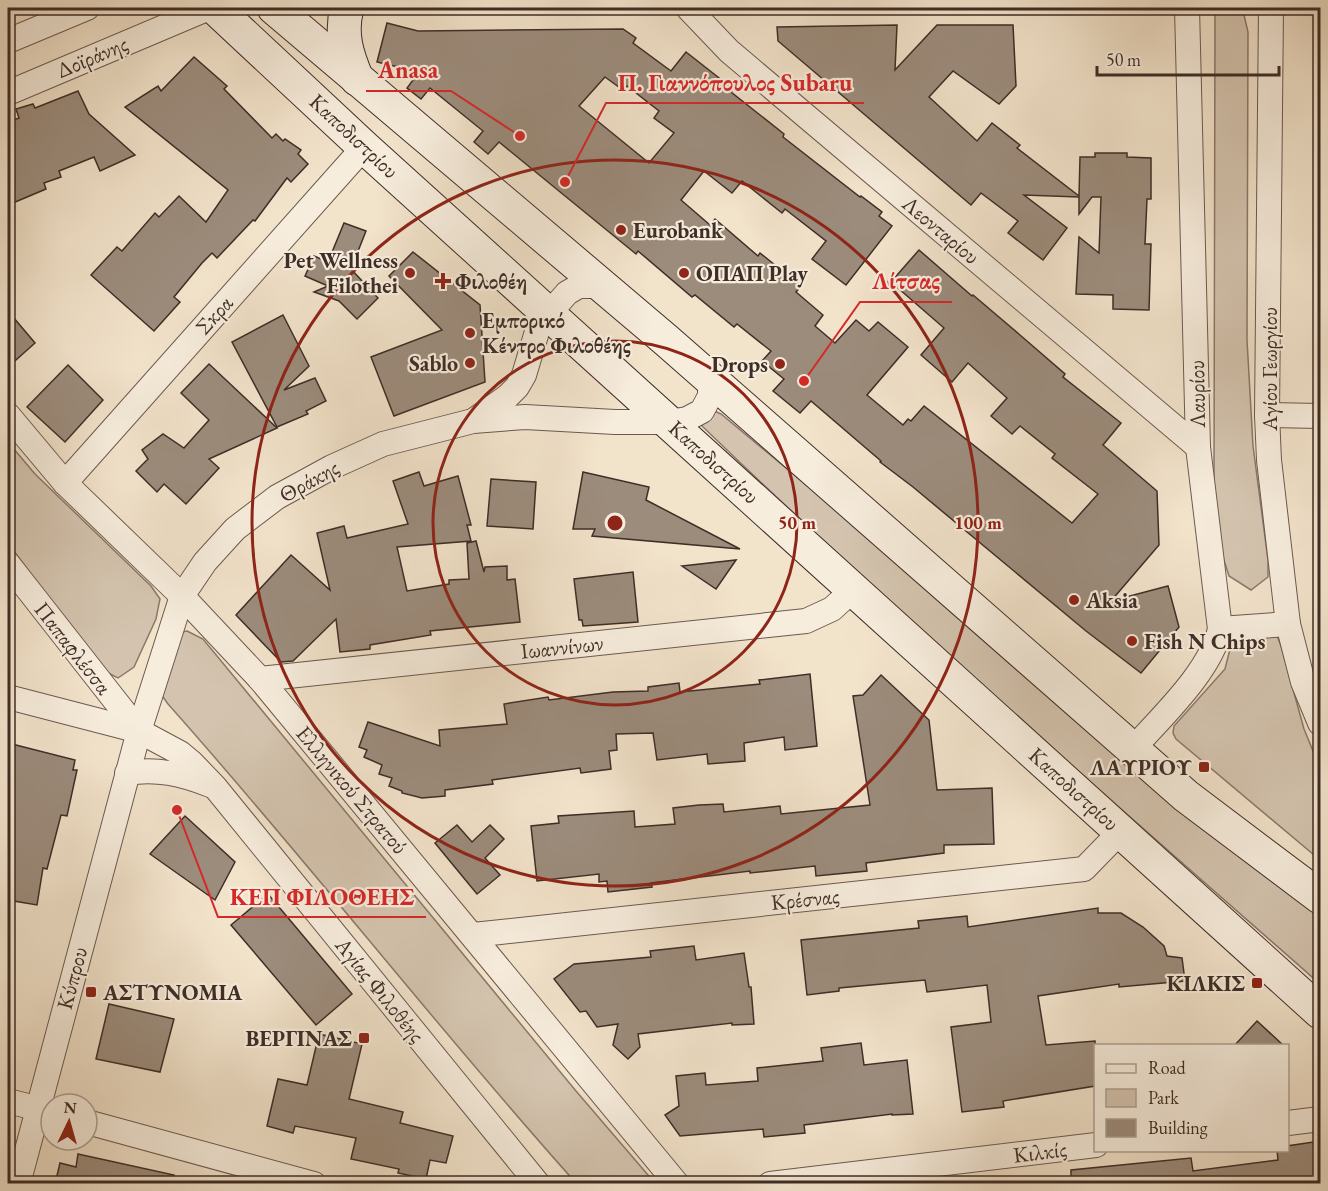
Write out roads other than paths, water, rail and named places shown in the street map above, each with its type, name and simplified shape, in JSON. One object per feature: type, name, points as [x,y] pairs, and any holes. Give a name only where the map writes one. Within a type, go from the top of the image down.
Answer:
[{"type":"main road","name":"Καποδιστρίου","points":[[215,8],[364,147],[1320,1012]]},
{"type":"main road","name":"Καποδιστρίου","points":[[274,8],[711,379],[1186,796],[1320,897]]},
{"type":"main road","points":[[347,8],[343,32],[345,49],[357,79]]},
{"type":"street","points":[[8,41],[87,8]]},
{"type":"street","name":"Δοϊράνης","points":[[8,93],[209,8]]},
{"type":"street","name":"Λεονταρίου","points":[[688,8],[729,51],[1198,447]]},
{"type":"street","name":"Λαυρίου","points":[[1133,749],[1201,670],[1214,648],[1220,629],[1198,447],[1187,8]]},
{"type":"street","name":"Αγίου Γεωργίου","points":[[1271,8],[1267,415],[1269,460],[1288,624],[1303,682],[1320,723]]},
{"type":"street","name":"Σκρα","points":[[65,483],[364,147]]},
{"type":"street","name":"Θράκης","points":[[473,422],[517,387],[524,375],[539,325],[548,313],[572,289],[579,286],[602,286]]},
{"type":"street","name":"Θράκης","points":[[182,596],[205,562],[235,529],[277,498],[332,467],[383,444],[473,422],[525,417],[615,422],[669,422],[687,419],[702,411],[710,396],[711,379]]},
{"type":"street","name":"Ελληνικού Στρατού","points":[[8,415],[65,483],[182,596],[260,679],[678,1184]]},
{"type":"street","points":[[1267,415],[1320,416]]},
{"type":"street","name":"Παπαφλέσσα","points":[[8,564],[139,731]]},
{"type":"street","name":"Ιωαννίνων","points":[[260,679],[806,621],[832,609],[854,589]]},
{"type":"street","name":"Κύπρου","points":[[49,1092],[127,773],[182,596]]},
{"type":"street","points":[[1220,629],[1288,624]]},
{"type":"street","points":[[8,697],[139,731]]},
{"type":"street","name":"Αγίας Φιλοθέης","points":[[139,731],[180,753],[215,787],[538,1184]]},
{"type":"street","points":[[127,773],[169,772],[215,787]]},
{"type":"street","name":"Κρέσνας","points":[[473,935],[1084,868],[1121,831]]},
{"type":"street","points":[[8,1101],[39,1110]]},
{"type":"street","points":[[1289,1123],[1320,1119]]},
{"type":"street","name":"Κύπρου","points":[[18,1184],[39,1125]]},
{"type":"street","points":[[99,1125],[314,1184]]},
{"type":"street","name":"Κιλκίς","points":[[770,1184],[1094,1145]]},
{"type":"place","name":"Anasa","points":[[520,136]]},
{"type":"place","name":"Π. Γιαννόπουλος Subaru","points":[[565,182]]},
{"type":"place","name":"Eurobank","points":[[621,230]]},
{"type":"place","name":"Pet Wellness Filothei","points":[[410,273]]},
{"type":"place","name":"ΟΠΑΠ Play","points":[[684,273]]},
{"type":"place","name":"Φιλοθέη","points":[[443,281]]},
{"type":"place","name":"Εμπορικό Κέντρο Φιλοθέης","points":[[470,333]]},
{"type":"place","name":"Sablo","points":[[470,363]]},
{"type":"place","name":"Drops","points":[[780,364]]},
{"type":"place","name":"Λίτσας","points":[[804,381]]},
{"type":"place","name":"Aksia","points":[[1074,600]]},
{"type":"place","name":"Fish N Chips","points":[[1132,641]]},
{"type":"place","name":"ΛΑΥΡΙΟΥ","points":[[1204,767]]},
{"type":"place","name":"ΚΕΠ ΦΙΛΟΘΕΗΣ","points":[[177,810]]},
{"type":"place","name":"ΚΙΛΚΙΣ","points":[[1257,983]]},
{"type":"place","name":"ΑΣΤΥΝΟΜΙΑ","points":[[91,992]]},
{"type":"place","name":"ΒΕΡΓΙΝΑΣ","points":[[364,1038]]}]
